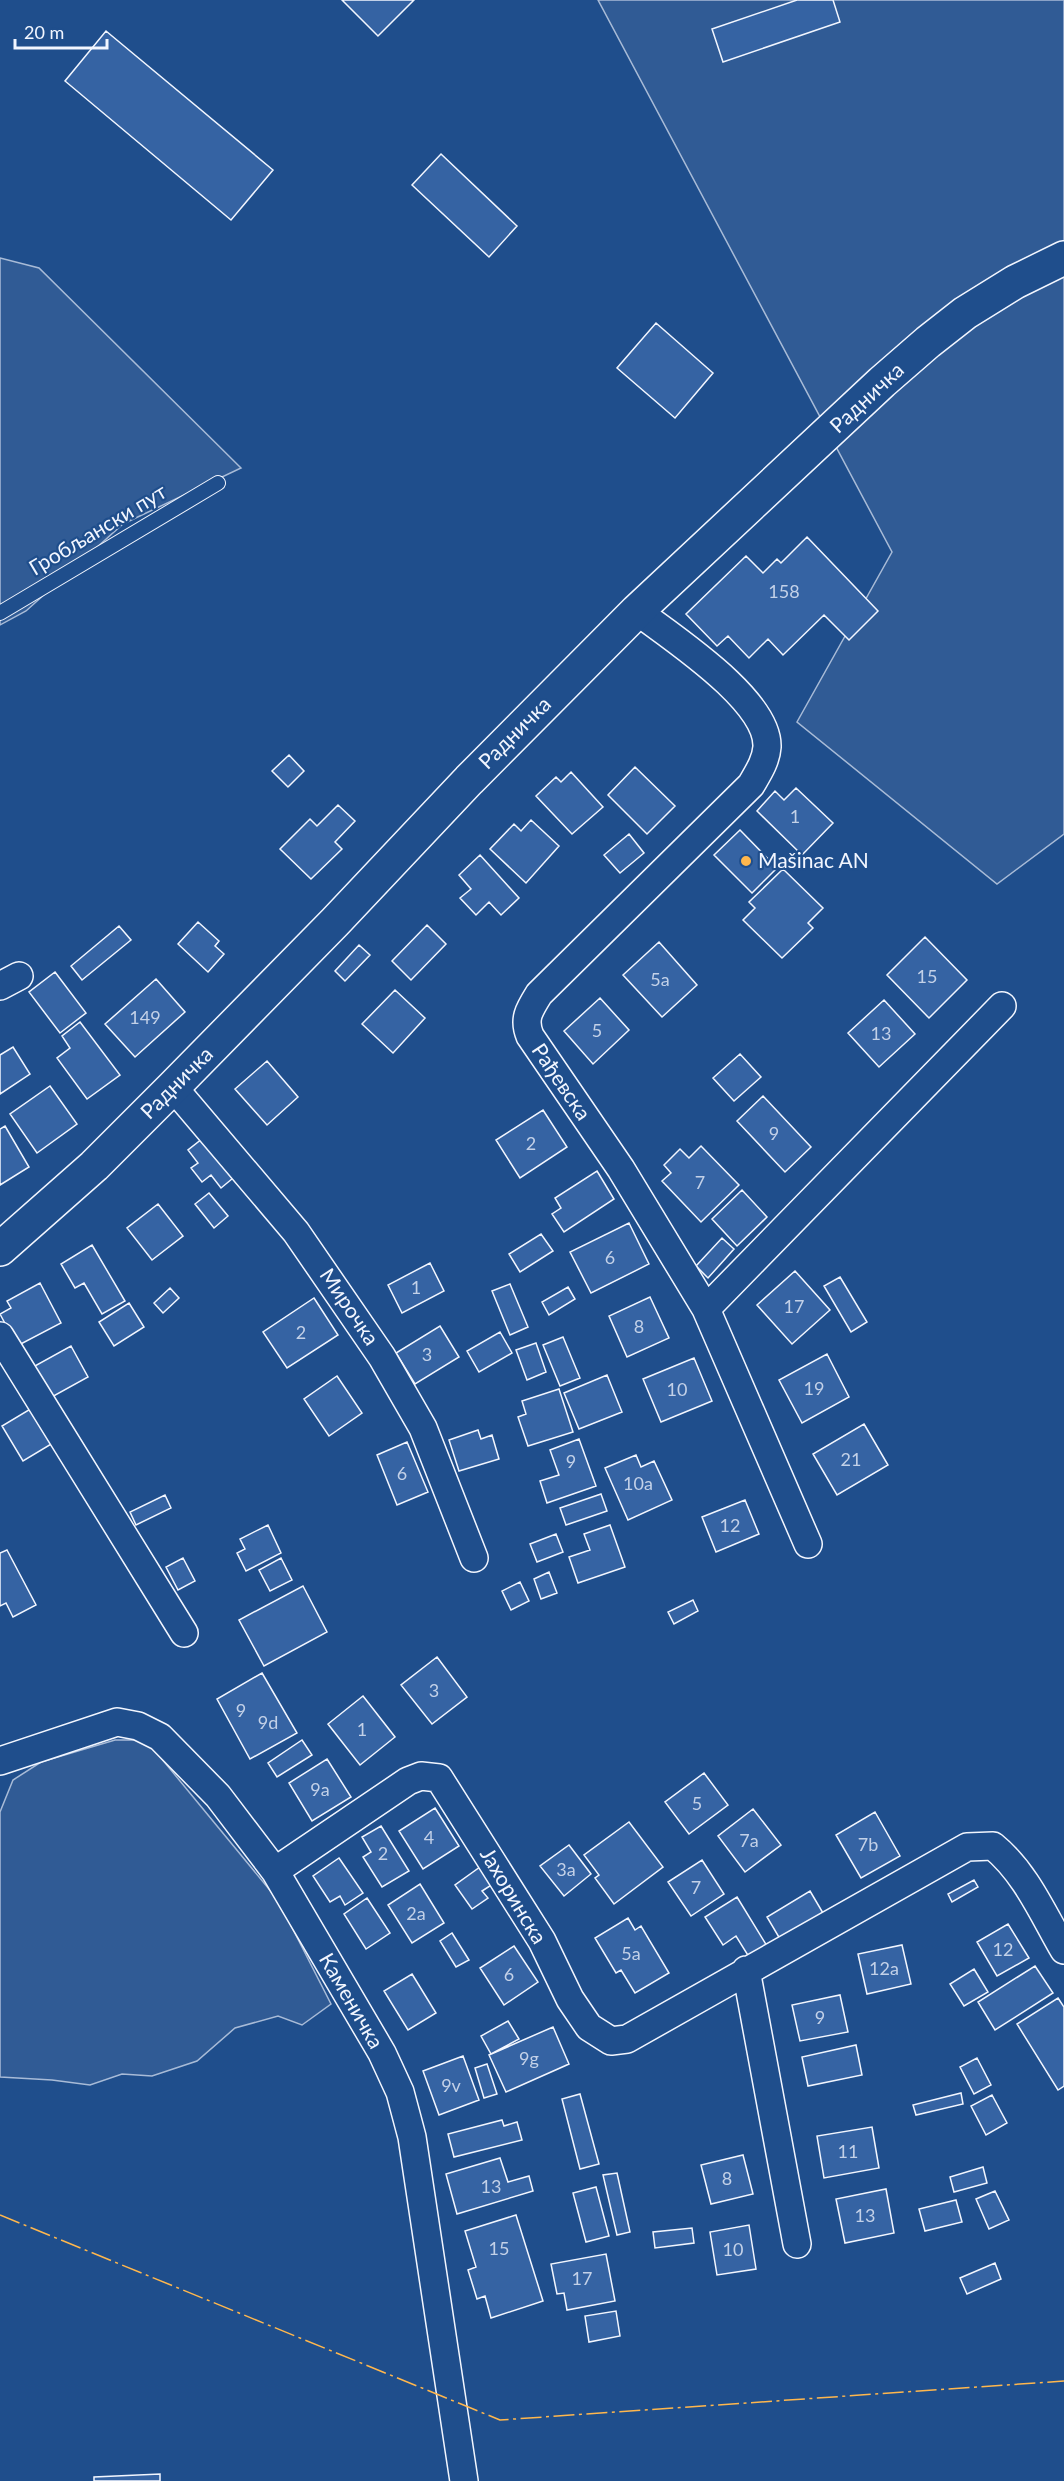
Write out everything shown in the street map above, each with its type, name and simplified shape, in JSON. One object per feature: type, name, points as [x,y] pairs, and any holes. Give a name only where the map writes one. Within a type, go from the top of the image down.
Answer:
[{"type":"street","name":"Радничка","points":[[0,1249],[94,1166],[173,1087],[335,922],[469,780],[637,611],[928,342],[994,294],[1064,258]]},
{"type":"street","name":"Рађевска","points":[[637,611],[711,666],[750,706],[760,723],[767,746],[763,763],[751,785],[539,994],[527,1013],[526,1025],[530,1036],[621,1169],[706,1309],[808,1544]]},
{"type":"street","points":[[706,1309],[1002,1006]]},
{"type":"street","name":"Мирочка","points":[[173,1087],[296,1232],[382,1357],[423,1428],[474,1558]]},
{"type":"street","points":[[0,1336],[184,1633]]},
{"type":"street","name":"Каменичка","points":[[0,1761],[117,1722],[138,1726],[160,1737],[180,1756],[218,1796],[275,1870],[382,2053],[400,2092],[412,2136],[464,2481]]},
{"type":"street","name":"Јахоринска","points":[[275,1870],[408,1781],[429,1775],[439,1778],[542,1941],[570,1999],[589,2027],[611,2042],[627,2039],[967,1847],[993,1846],[1019,1872],[1064,1950]]},
{"type":"street","points":[[746,1970],[797,2244]]},
{"type":"lane","name":"Гробљански пут","points":[[0,613],[218,483]]},
{"type":"shaded area","points":[[598,0],[1064,0],[1064,834],[997,884],[797,722],[892,552]]},
{"type":"shaded area","points":[[0,258],[39,268],[241,468],[123,524],[26,611],[0,625]]},
{"type":"shaded area","points":[[115,1740],[135,1740],[152,1747],[278,1900],[331,2004],[302,2025],[278,2016],[235,2028],[197,2061],[152,2076],[122,2074],[90,2085],[0,2077],[0,1812],[13,1780],[41,1762]]},
{"type":"building","points":[[342,0],[414,0],[378,36]]},
{"type":"building","points":[[797,0],[833,0],[840,22],[723,62],[712,29]]},
{"type":"building","points":[[106,31],[273,170],[231,220],[65,81]]},
{"type":"building","points":[[441,154],[517,226],[489,257],[412,185]]},
{"type":"building","points":[[656,323],[713,373],[675,418],[617,368]]},
{"type":"building","points":[[807,537],[878,611],[849,640],[824,615],[783,655],[768,639],[749,658],[728,636],[717,646],[686,614],[746,556],[763,573],[777,559],[781,563]]},
{"type":"building","points":[[289,755],[304,771],[288,787],[272,771]]},
{"type":"building","points":[[635,767],[675,806],[647,834],[608,795]]},
{"type":"building","points":[[571,772],[603,807],[572,834],[536,796],[556,777],[561,782]]},
{"type":"building","points":[[796,788],[833,823],[802,855],[757,811],[775,791],[784,800]]},
{"type":"building","points":[[338,805],[355,821],[335,842],[342,849],[311,879],[280,849],[310,819],[317,826]]},
{"type":"building","points":[[531,820],[559,846],[526,883],[490,849],[514,824],[521,831]]},
{"type":"building","name":"Mašinac AN","points":[[740,830],[777,868],[752,893],[714,855]]},
{"type":"building","points":[[629,834],[644,853],[620,873],[604,855]]},
{"type":"building","points":[[480,855],[519,898],[501,915],[489,902],[476,915],[460,898],[471,889],[459,875]]},
{"type":"building","points":[[783,869],[823,908],[808,923],[813,928],[782,958],[743,920],[755,908],[749,902]]},
{"type":"building","points":[[198,922],[219,941],[215,946],[224,954],[208,972],[178,944]]},
{"type":"building","points":[[427,925],[446,944],[411,980],[392,961]]},
{"type":"building","points":[[119,926],[131,940],[82,980],[71,966]]},
{"type":"building","points":[[925,937],[967,980],[929,1018],[887,975]]},
{"type":"building","points":[[659,942],[697,985],[662,1017],[623,975]]},
{"type":"building","points":[[359,945],[370,955],[345,981],[335,971]]},
{"type":"building","points":[[55,972],[86,1013],[60,1033],[29,992]]},
{"type":"building","points":[[156,979],[185,1012],[135,1057],[105,1024]]},
{"type":"building","points":[[395,990],[425,1018],[393,1053],[362,1024]]},
{"type":"building","points":[[600,998],[629,1030],[593,1064],[564,1031]]},
{"type":"building","points":[[884,1000],[915,1034],[879,1067],[848,1033]]},
{"type":"building","points":[[80,1022],[120,1075],[87,1099],[57,1058],[70,1048],[62,1036]]},
{"type":"building","points":[[13,1047],[30,1074],[0,1094],[0,1055]]},
{"type":"building","points":[[740,1054],[761,1077],[734,1101],[713,1078]]},
{"type":"building","points":[[267,1061],[298,1097],[267,1125],[235,1089]]},
{"type":"building","points":[[50,1086],[77,1124],[37,1153],[10,1114]]},
{"type":"building","points":[[763,1096],[811,1147],[785,1172],[737,1121]]},
{"type":"building","points":[[543,1110],[567,1147],[520,1178],[496,1140]]},
{"type":"building","points":[[5,1126],[29,1167],[0,1185],[0,1129]]},
{"type":"building","points":[[207,1135],[238,1174],[221,1188],[211,1175],[202,1182],[191,1168],[198,1163],[188,1150]]},
{"type":"building","points":[[701,1146],[739,1185],[701,1222],[662,1181],[671,1173],[664,1165],[680,1149],[689,1158]]},
{"type":"building","points":[[597,1171],[614,1199],[564,1232],[552,1214],[561,1208],[555,1198]]},
{"type":"building","points":[[742,1190],[767,1217],[737,1246],[712,1219]]},
{"type":"building","points":[[209,1193],[228,1216],[214,1228],[195,1204]]},
{"type":"building","points":[[158,1204],[183,1236],[152,1260],[127,1228]]},
{"type":"building","points":[[629,1223],[649,1264],[591,1293],[570,1252]]},
{"type":"building","points":[[541,1234],[553,1251],[520,1272],[509,1254]]},
{"type":"building","points":[[722,1238],[734,1249],[708,1278],[696,1266]]},
{"type":"building","points":[[92,1245],[125,1301],[102,1314],[84,1283],[75,1288],[61,1264]]},
{"type":"building","points":[[430,1263],[444,1291],[402,1313],[388,1285]]},
{"type":"building","points":[[795,1271],[830,1310],[792,1344],[757,1305]]},
{"type":"building","points":[[840,1277],[867,1322],[851,1332],[824,1286]]},
{"type":"building","points":[[40,1283],[61,1323],[17,1346],[0,1314],[11,1308],[7,1301]]},
{"type":"building","points":[[510,1284],[528,1327],[510,1335],[492,1291]]},
{"type":"building","points":[[568,1287],[575,1299],[549,1315],[542,1302]]},
{"type":"building","points":[[170,1288],[179,1298],[163,1313],[154,1303]]},
{"type":"building","points":[[650,1297],[669,1338],[627,1357],[609,1316]]},
{"type":"building","points":[[314,1298],[338,1335],[287,1368],[263,1332]]},
{"type":"building","points":[[129,1303],[144,1327],[114,1346],[99,1322]]},
{"type":"building","points":[[440,1326],[459,1357],[415,1384],[396,1353]]},
{"type":"building","points":[[500,1332],[512,1353],[479,1372],[467,1351]]},
{"type":"building","points":[[563,1337],[580,1378],[560,1386],[543,1345]]},
{"type":"building","points":[[536,1343],[546,1372],[527,1380],[516,1350]]},
{"type":"building","points":[[71,1346],[88,1377],[50,1398],[33,1367]]},
{"type":"building","points":[[827,1354],[849,1397],[802,1423],[779,1380]]},
{"type":"building","points":[[694,1358],[712,1401],[661,1422],[643,1379]]},
{"type":"building","points":[[607,1375],[622,1412],[579,1429],[564,1393]]},
{"type":"building","points":[[337,1376],[362,1413],[329,1436],[304,1399]]},
{"type":"building","points":[[559,1389],[573,1432],[528,1446],[518,1417],[526,1414],[522,1401]]},
{"type":"building","points":[[37,1405],[58,1440],[23,1461],[2,1426]]},
{"type":"building","points":[[864,1424],[888,1465],[837,1495],[813,1454]]},
{"type":"building","points":[[478,1430],[481,1439],[492,1435],[499,1459],[459,1471],[449,1440]]},
{"type":"building","points":[[579,1439],[596,1486],[547,1503],[540,1481],[559,1475],[550,1450]]},
{"type":"building","points":[[407,1442],[428,1492],[397,1505],[377,1455]]},
{"type":"building","points":[[636,1455],[641,1467],[654,1461],[672,1500],[628,1520],[605,1468]]},
{"type":"building","points":[[601,1494],[607,1511],[566,1525],[560,1508]]},
{"type":"building","points":[[165,1495],[171,1508],[136,1525],[130,1512]]},
{"type":"building","points":[[745,1500],[759,1534],[716,1552],[702,1517]]},
{"type":"building","points":[[268,1525],[281,1553],[246,1571],[237,1553],[245,1549],[240,1539]]},
{"type":"building","points":[[610,1525],[625,1567],[578,1583],[569,1557],[590,1550],[584,1534]]},
{"type":"building","points":[[556,1534],[563,1552],[537,1562],[530,1544]]},
{"type":"building","points":[[7,1550],[36,1605],[13,1617],[6,1603],[0,1606],[0,1553]]},
{"type":"building","points":[[183,1558],[195,1581],[178,1590],[166,1567]]},
{"type":"building","points":[[281,1558],[292,1580],[270,1591],[259,1570]]},
{"type":"building","points":[[549,1572],[557,1593],[541,1599],[534,1579]]},
{"type":"building","points":[[520,1582],[529,1601],[511,1610],[502,1591]]},
{"type":"building","points":[[303,1586],[327,1632],[264,1666],[239,1620]]},
{"type":"building","points":[[693,1600],[698,1611],[674,1624],[668,1612]]},
{"type":"building","points":[[437,1657],[467,1697],[432,1724],[401,1685]]},
{"type":"building","points":[[262,1673],[297,1733],[250,1759],[217,1699]]},
{"type":"building","points":[[363,1696],[395,1737],[360,1765],[328,1724]]},
{"type":"building","points":[[302,1740],[312,1755],[277,1777],[268,1763]]},
{"type":"building","points":[[327,1759],[351,1797],[312,1821],[289,1783]]},
{"type":"building","points":[[704,1773],[728,1805],[689,1834],[665,1802]]},
{"type":"building","points":[[435,1808],[459,1846],[423,1869],[399,1831]]},
{"type":"building","points":[[753,1809],[781,1845],[745,1872],[718,1836]]},
{"type":"building","points":[[875,1812],[900,1856],[861,1878],[836,1835]]},
{"type":"building","points":[[629,1822],[663,1867],[614,1904],[595,1878],[599,1875],[584,1855]]},
{"type":"building","points":[[381,1826],[409,1871],[382,1887],[363,1857],[371,1852],[362,1837]]},
{"type":"building","points":[[569,1845],[591,1874],[564,1896],[540,1866]]},
{"type":"building","points":[[339,1858],[363,1893],[345,1905],[340,1896],[330,1902],[313,1876]]},
{"type":"building","points":[[702,1860],[724,1894],[691,1916],[668,1882]]},
{"type":"building","points":[[480,1867],[493,1884],[482,1891],[488,1898],[472,1909],[455,1885]]},
{"type":"building","points":[[974,1880],[978,1887],[952,1902],[948,1894]]},
{"type":"building","points":[[420,1884],[444,1923],[412,1943],[388,1905]]},
{"type":"building","points":[[810,1891],[823,1913],[780,1939],[767,1917]]},
{"type":"building","points":[[737,1897],[767,1946],[749,1957],[736,1936],[723,1945],[705,1917]]},
{"type":"building","points":[[367,1898],[390,1933],[366,1949],[344,1914]]},
{"type":"building","points":[[628,1918],[635,1930],[641,1926],[669,1973],[635,1993],[621,1970],[616,1973],[595,1938]]},
{"type":"building","points":[[1008,1924],[1029,1958],[997,1976],[977,1942]]},
{"type":"building","points":[[452,1933],[469,1960],[456,1967],[440,1941]]},
{"type":"building","points":[[902,1945],[911,1984],[867,1994],[858,1954]]},
{"type":"building","points":[[514,1946],[538,1982],[504,2005],[480,1968]]},
{"type":"building","points":[[1035,1966],[1053,1993],[995,2030],[978,2002]]},
{"type":"building","points":[[974,1969],[988,1992],[964,2006],[950,1984]]},
{"type":"building","points":[[412,1974],[436,2013],[408,2030],[384,1991]]},
{"type":"building","points":[[840,1995],[848,2032],[800,2041],[792,2005]]},
{"type":"building","points":[[1058,1998],[1064,2007],[1064,2086],[1058,2090],[1017,2024]]},
{"type":"building","points":[[508,2021],[519,2039],[491,2054],[481,2036]]},
{"type":"building","points":[[553,2027],[569,2064],[506,2092],[489,2055]]},
{"type":"building","points":[[856,2045],[862,2075],[808,2086],[802,2057]]},
{"type":"building","points":[[463,2056],[479,2100],[439,2115],[423,2071]]},
{"type":"building","points":[[977,2058],[991,2085],[974,2094],[960,2067]]},
{"type":"building","points":[[487,2064],[497,2094],[484,2098],[475,2068]]},
{"type":"building","points":[[961,2093],[963,2104],[916,2115],[913,2105]]},
{"type":"building","points":[[580,2094],[599,2164],[580,2169],[562,2099]]},
{"type":"building","points":[[992,2095],[1007,2123],[986,2135],[971,2106]]},
{"type":"building","points":[[502,2120],[504,2126],[517,2122],[522,2140],[454,2157],[448,2134]]},
{"type":"building","points":[[872,2127],[879,2168],[824,2178],[817,2136]]},
{"type":"building","points":[[743,2155],[753,2194],[711,2204],[701,2165]]},
{"type":"building","points":[[500,2158],[508,2182],[529,2176],[533,2191],[457,2214],[446,2174]]},
{"type":"building","points":[[983,2167],[987,2183],[954,2192],[950,2177]]},
{"type":"building","points":[[617,2173],[630,2232],[617,2235],[603,2175]]},
{"type":"building","points":[[596,2187],[609,2236],[586,2242],[573,2193]]},
{"type":"building","points":[[886,2189],[894,2233],[845,2243],[836,2199]]},
{"type":"building","points":[[995,2191],[1009,2220],[989,2229],[976,2199]]},
{"type":"building","points":[[956,2200],[962,2222],[925,2231],[919,2209]]},
{"type":"building","points":[[516,2215],[543,2301],[491,2318],[485,2296],[477,2299],[468,2270],[476,2267],[465,2231]]},
{"type":"building","points":[[749,2225],[756,2269],[717,2275],[710,2232]]},
{"type":"building","points":[[692,2228],[694,2243],[655,2248],[653,2232]]},
{"type":"building","points":[[606,2254],[615,2301],[567,2310],[564,2293],[557,2294],[551,2264]]},
{"type":"building","points":[[995,2263],[1001,2279],[967,2294],[960,2278]]},
{"type":"building","points":[[616,2311],[620,2336],[589,2342],[585,2316]]},
{"type":"building","points":[[160,2474],[160,2481],[94,2481],[94,2477]]},
{"type":"power","points":[[0,2215],[500,2420],[1064,2381]]},
{"type":"place","name":"Mašinac AN","points":[[746,861]]}]
